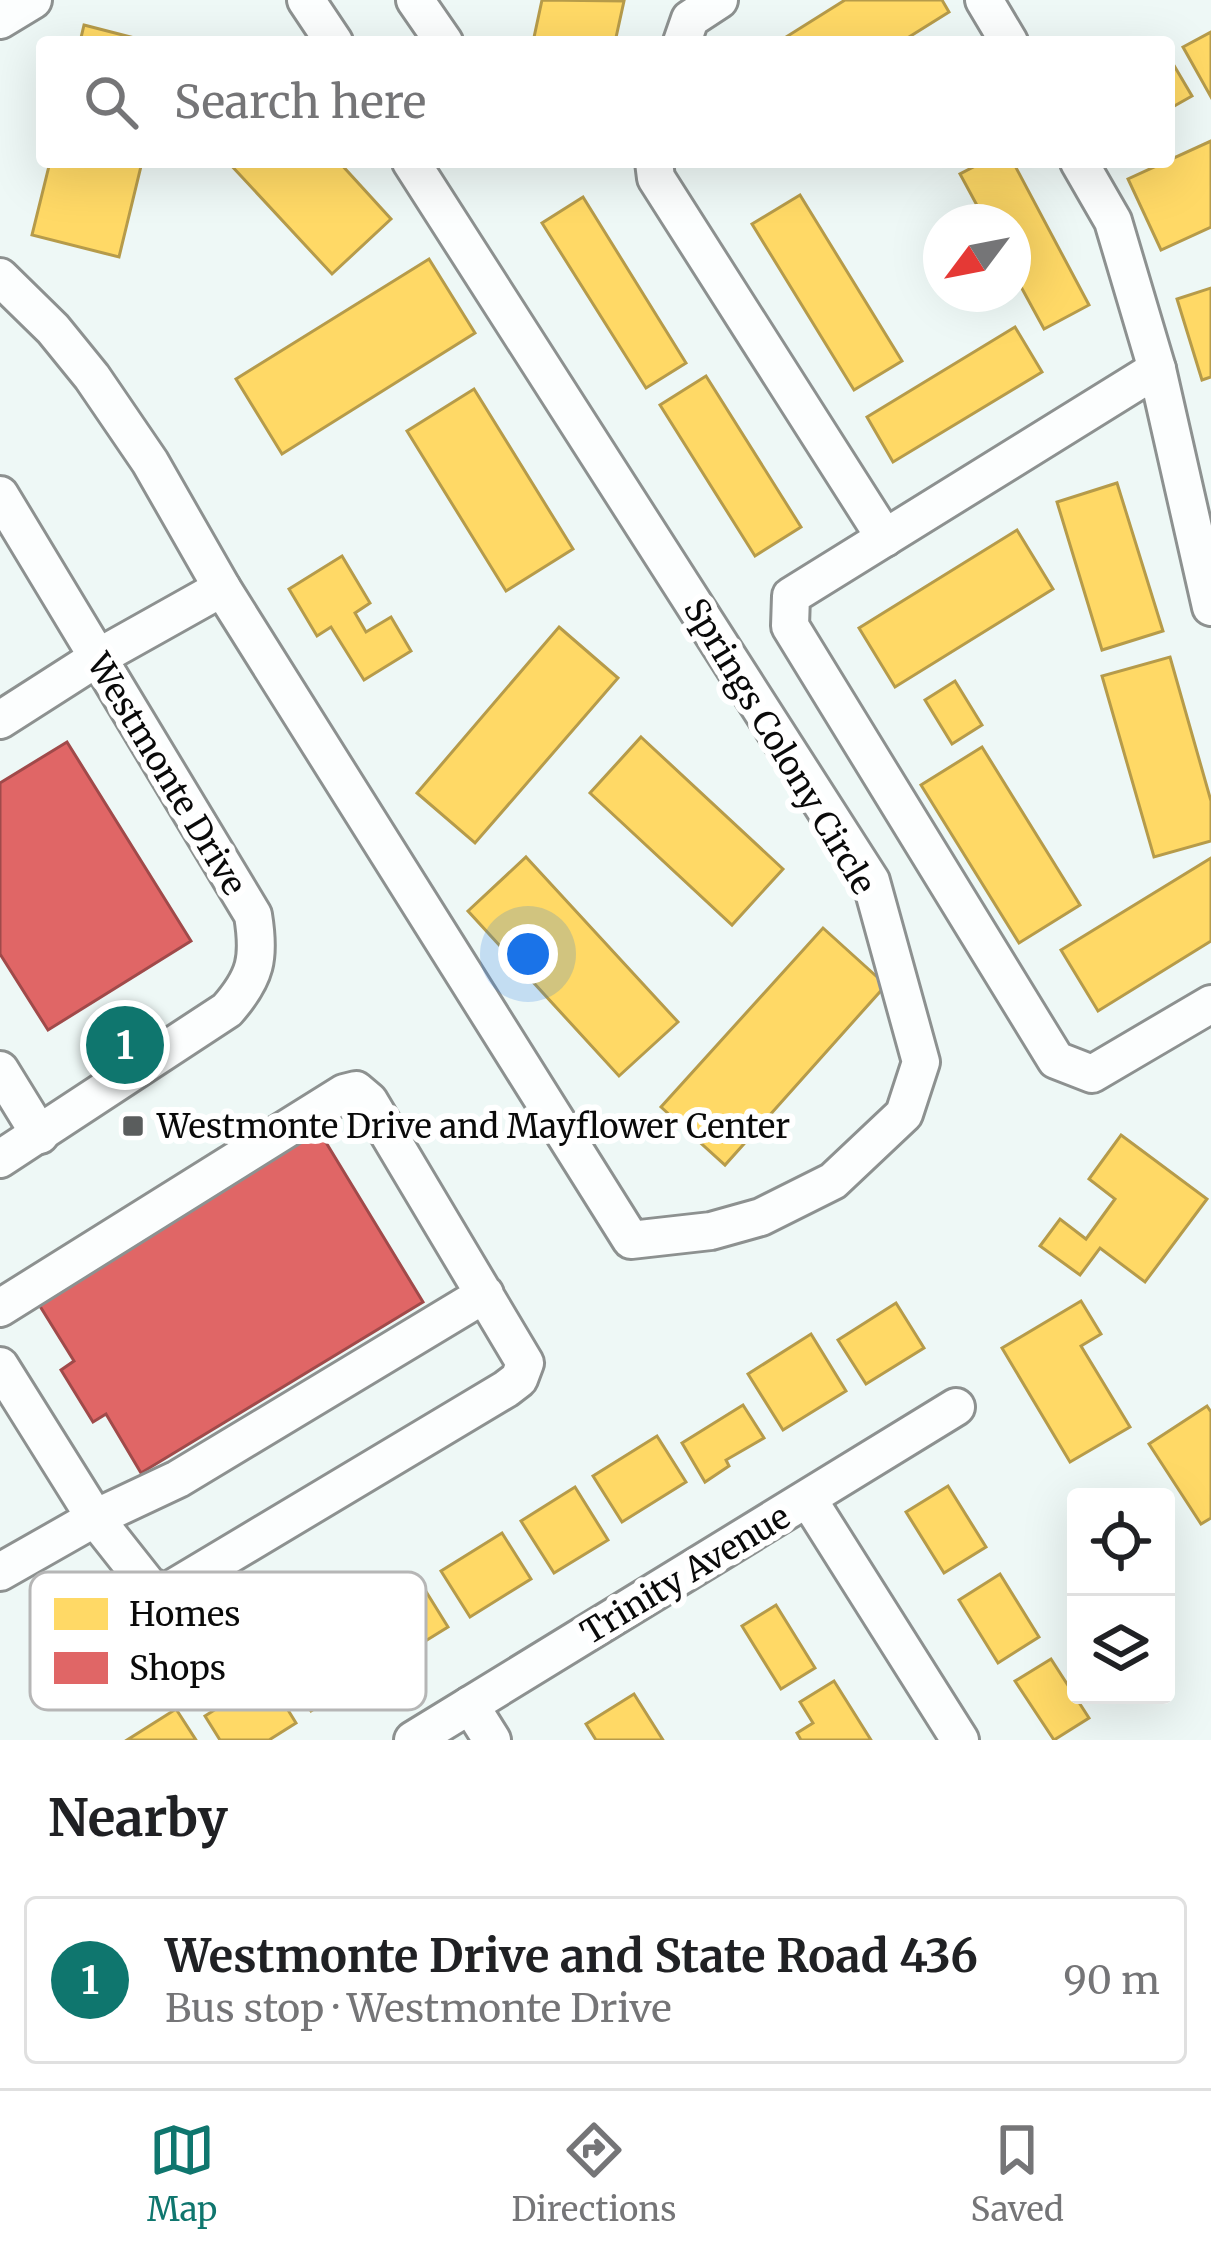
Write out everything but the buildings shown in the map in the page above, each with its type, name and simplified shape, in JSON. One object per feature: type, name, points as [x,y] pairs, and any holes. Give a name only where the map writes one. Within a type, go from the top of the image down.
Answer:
[{"type":"street","points":[[0,20],[33,0]]},
{"type":"street","points":[[306,0],[330,36]]},
{"type":"street","points":[[416,0],[440,36]]},
{"type":"street","points":[[684,36],[689,19],[719,0]]},
{"type":"street","points":[[984,0],[1005,36]]},
{"type":"street","name":"Springs Colony Circle","points":[[0,277],[53,329],[92,377],[150,462],[222,588],[631,1240],[711,1231],[761,1217],[833,1181],[904,1114],[921,1062],[871,881],[415,168]]},
{"type":"street","points":[[655,168],[656,178],[885,538]]},
{"type":"street","points":[[1082,168],[1113,221],[1157,368],[1211,608]]},
{"type":"street","points":[[1157,368],[791,596],[790,626],[1056,1060],[1092,1074],[1211,1004]]},
{"type":"street","name":"Westmonte Drive","points":[[0,495],[253,915],[258,942],[255,968],[227,1010],[0,1159]]},
{"type":"street","points":[[4,709],[222,588]]},
{"type":"street","points":[[0,1070],[40,1135]]},
{"type":"street","points":[[0,1308],[344,1094],[356,1090],[369,1101],[525,1364],[519,1379],[506,1389],[200,1572]]},
{"type":"street","points":[[0,1572],[94,1518],[178,1479],[485,1294]]},
{"type":"street","points":[[0,1366],[94,1518],[138,1572]]},
{"type":"street","name":"Trinity Avenue","points":[[413,1740],[956,1407]]},
{"type":"street","points":[[808,1499],[960,1740]]},
{"type":"street","points":[[470,1705],[492,1740]]},
{"type":"place","name":"Westmonte Drive and State Road 436","points":[[125,1045]]},
{"type":"place","name":"Westmonte Drive and Mayflower Center","points":[[133,1126]]}]
